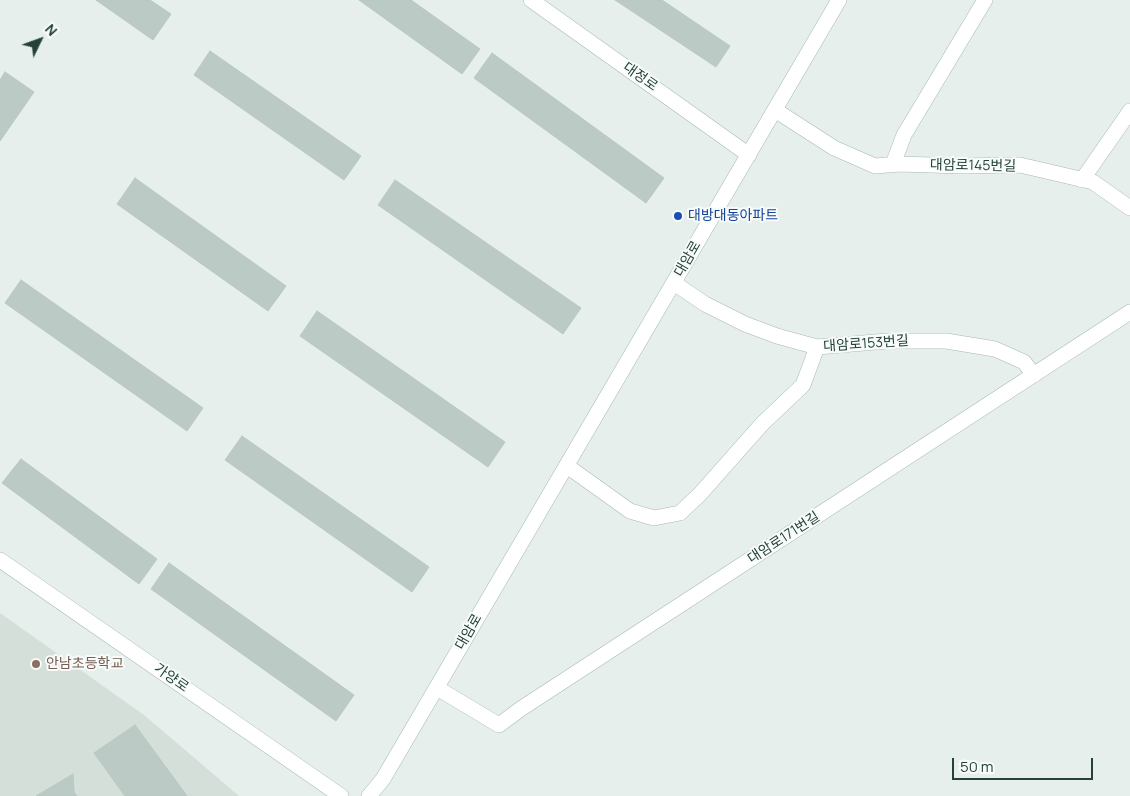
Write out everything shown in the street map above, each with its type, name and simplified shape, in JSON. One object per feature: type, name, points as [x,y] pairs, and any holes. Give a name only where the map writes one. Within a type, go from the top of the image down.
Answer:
[{"type":"street","name":"대정로","points":[[531,0],[749,155]]},
{"type":"street","name":"대암로","points":[[369,796],[383,778],[437,688],[839,0]]},
{"type":"street","points":[[893,164],[904,135],[985,0]]},
{"type":"street","name":"대암로145번길","points":[[775,110],[834,148],[875,166],[893,164],[1020,166],[1093,182],[1130,208]]},
{"type":"street","points":[[1082,180],[1130,111]]},
{"type":"street","name":"대암로153번길","points":[[674,283],[705,304],[745,324],[777,336],[817,347],[887,341],[946,341],[995,349],[1024,362],[1034,375]]},
{"type":"street","name":"대암로171번길","points":[[437,688],[499,725],[522,708],[1130,312]]},
{"type":"street","points":[[567,466],[630,511],[654,518],[680,513],[700,494],[762,424],[803,385],[817,347]]},
{"type":"street","name":"가양로","points":[[0,560],[341,796]]},
{"type":"shaded area","name":"안남초등학교","points":[[0,613],[144,715],[239,796],[0,796]]},
{"type":"building","points":[[96,0],[150,0],[171,14],[153,40]]},
{"type":"building","points":[[359,0],[411,0],[480,49],[462,74]]},
{"type":"building","points":[[615,0],[662,0],[730,46],[716,67]]},
{"type":"building","points":[[210,51],[361,156],[344,180],[194,75]]},
{"type":"building","points":[[492,53],[664,178],[646,203],[474,78]]},
{"type":"building","points":[[5,72],[34,92],[0,141],[0,80]]},
{"type":"building","points":[[135,178],[286,286],[268,311],[117,204]]},
{"type":"building","points":[[395,180],[581,308],[563,334],[378,205]]},
{"type":"building","points":[[21,280],[203,408],[187,431],[5,303]]},
{"type":"building","points":[[317,311],[505,442],[488,467],[300,336]]},
{"type":"building","points":[[242,436],[429,567],[412,592],[225,460]]},
{"type":"building","points":[[21,459],[157,559],[139,584],[2,483]]},
{"type":"building","points":[[169,563],[354,695],[336,721],[151,589]]},
{"type":"building","points":[[135,725],[187,796],[125,796],[94,753]]},
{"type":"building","points":[[73,774],[74,792],[77,796],[36,796]]},
{"type":"place","name":"대방대동아파트","points":[[678,216]]},
{"type":"place","name":"안남초등학교","points":[[36,664]]}]
